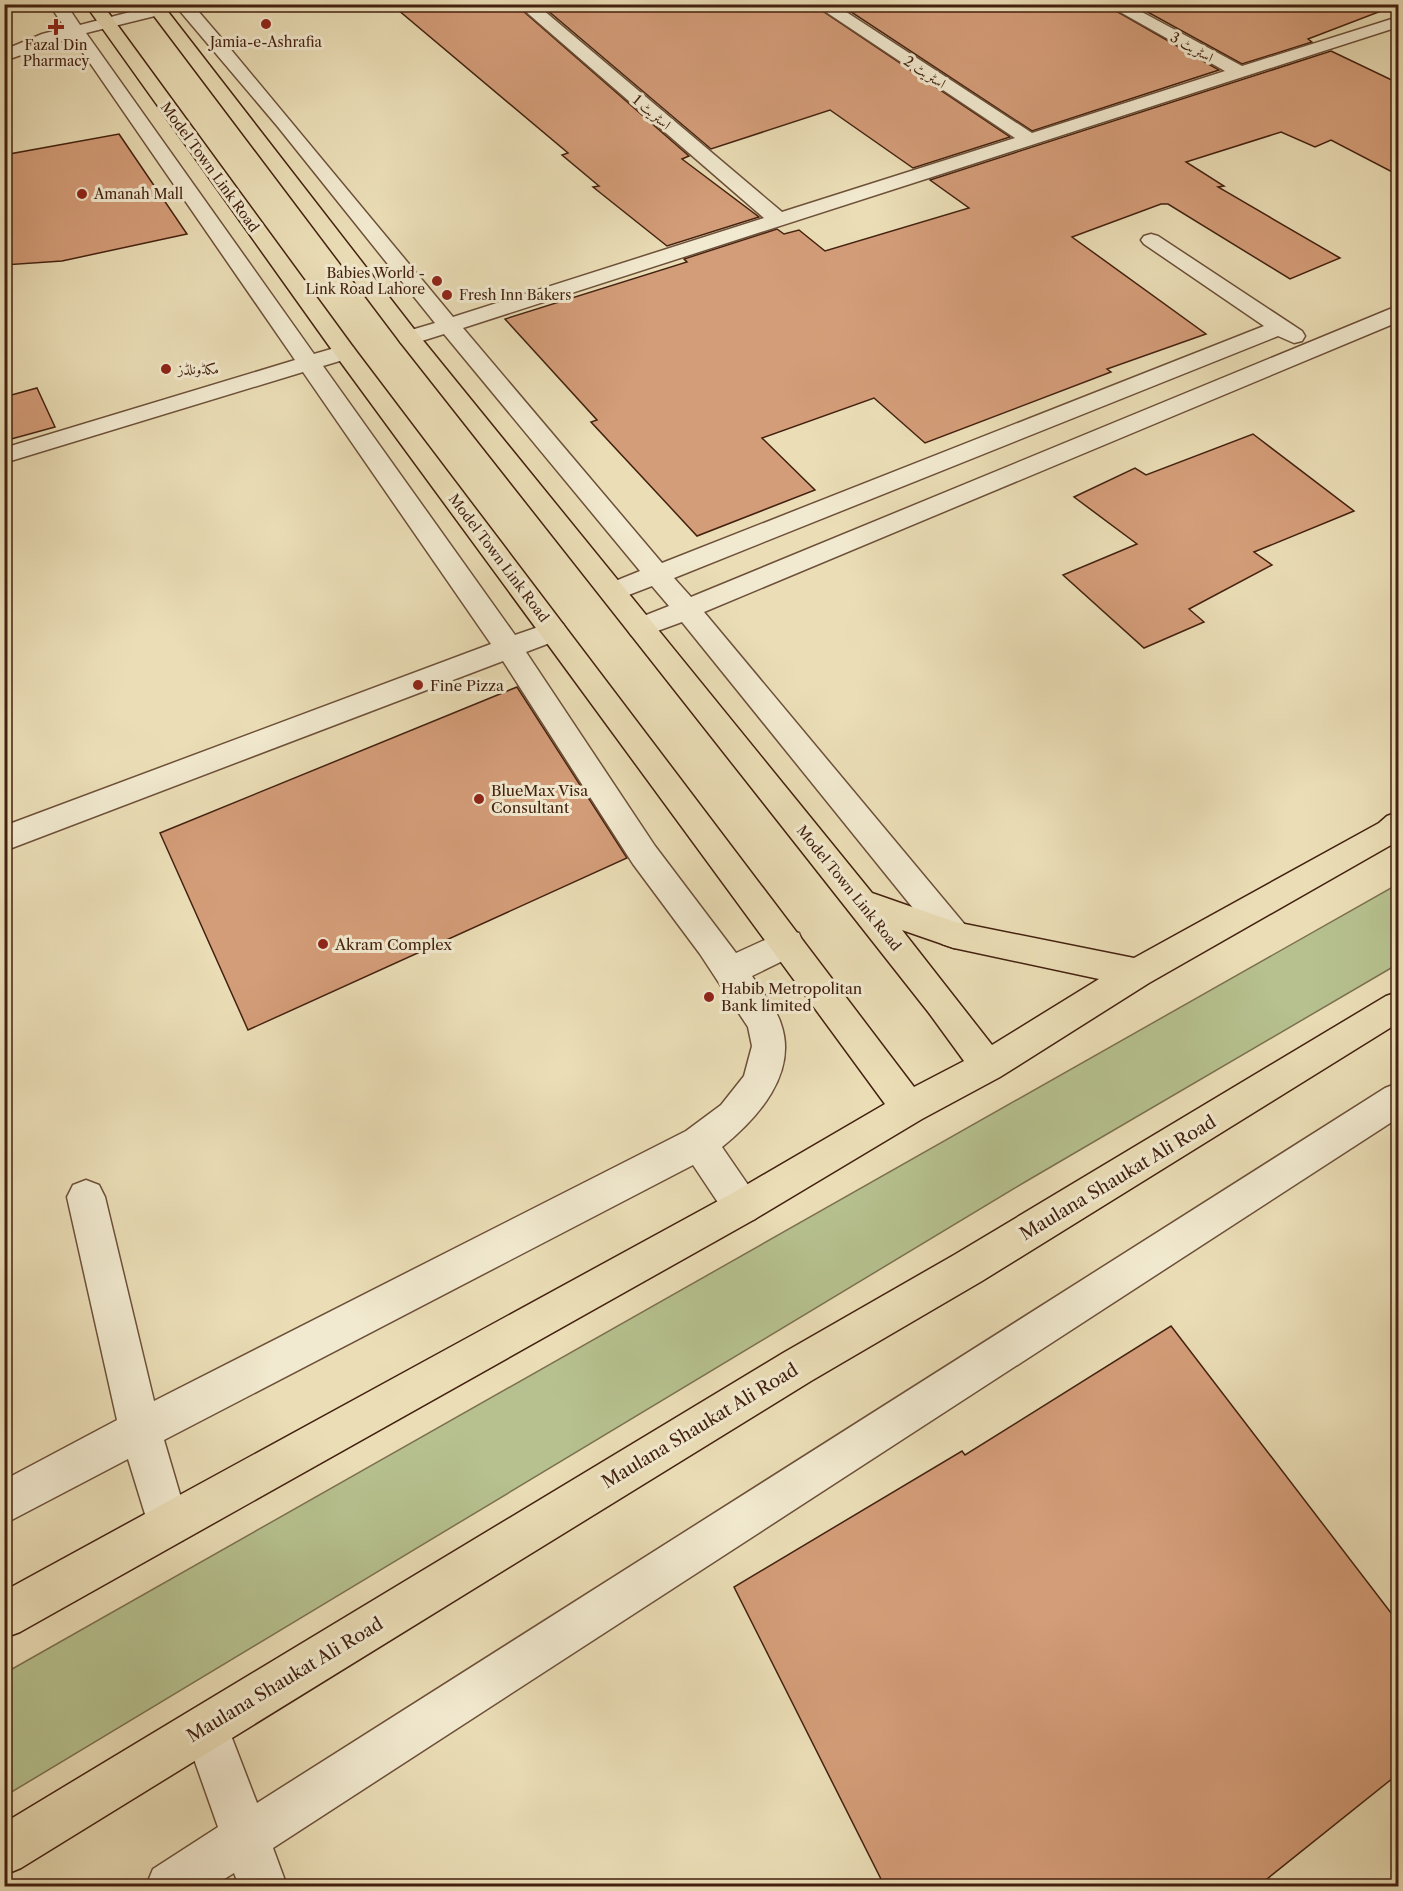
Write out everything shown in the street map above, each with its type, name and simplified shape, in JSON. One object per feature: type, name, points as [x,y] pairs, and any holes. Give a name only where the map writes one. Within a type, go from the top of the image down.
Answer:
[{"type":"main road","name":"Model Town Link Road","points":[[164,6],[408,338],[860,902],[988,1066]]},
{"type":"main road","name":"Model Town Link Road","points":[[99,14],[345,352],[909,1108]]},
{"type":"main road","points":[[4,1616],[742,1207],[909,1108],[988,1066],[1137,973],[1396,828]]},
{"type":"main road","points":[[860,902],[954,935],[1137,973]]},
{"type":"main road","name":"Maulana Shaukat Ali Road","points":[[4,1851],[787,1373],[968,1268],[1398,1006]]},
{"type":"street","points":[[4,1503],[140,1430],[699,1143],[734,1116],[760,1082],[769,1046],[764,1023],[730,971],[644,855],[537,688],[307,364],[57,4]]},
{"type":"street","name":"اسٹریٹ 1","points":[[525,4],[779,220]]},
{"type":"street","name":"اسٹریٹ 2","points":[[822,4],[1029,139]]},
{"type":"street","name":"اسٹریٹ 3","points":[[1114,4],[1239,72]]},
{"type":"street","points":[[4,56],[48,38],[76,30],[99,14],[164,6],[246,76],[449,326],[659,575],[954,935]]},
{"type":"street","points":[[408,338],[1398,22]]},
{"type":"street","points":[[1151,240],[1316,350]]},
{"type":"street","points":[[641,628],[1316,350],[1398,314]]},
{"type":"street","points":[[613,592],[1280,327]]},
{"type":"street","points":[[4,456],[345,352]]},
{"type":"street","points":[[4,839],[553,631]]},
{"type":"street","points":[[730,971],[787,942]]},
{"type":"street","points":[[170,1887],[1398,1099]]},
{"type":"street","points":[[699,1143],[742,1207]]},
{"type":"street","points":[[86,1197],[140,1430],[168,1526]]},
{"type":"street","points":[[207,1728],[263,1887]]},
{"type":"green space","points":[[1398,884],[1398,964],[1025,1182],[5,1796],[5,1673]]},
{"type":"building","points":[[391,4],[515,4],[689,156],[682,159],[759,217],[667,246],[593,187],[599,186],[562,155],[568,153]]},
{"type":"building","points":[[540,4],[812,4],[1010,137],[913,168],[830,110],[711,149]]},
{"type":"building","points":[[839,4],[1104,4],[1219,70],[1032,131]]},
{"type":"building","points":[[1133,4],[1389,4],[1389,8],[1308,39],[1312,42],[1242,64]]},
{"type":"building","points":[[1331,51],[1398,83],[1398,175],[1331,140],[1315,147],[1281,132],[1186,162],[1224,186],[1218,187],[1340,258],[1290,279],[1168,204],[1161,204],[1072,237],[1206,334],[1107,369],[1111,372],[925,443],[874,398],[762,438],[815,490],[697,536],[591,422],[597,420],[505,319],[687,262],[684,259],[777,229],[784,234],[799,230],[825,251],[969,208],[930,180]]},
{"type":"building","name":"Amanah Mall","points":[[119,134],[187,234],[62,261],[4,265],[4,155]]},
{"type":"building","points":[[37,388],[55,427],[4,441],[4,397]]},
{"type":"building","points":[[1253,434],[1354,511],[1254,552],[1272,565],[1189,609],[1204,622],[1144,648],[1063,575],[1137,544],[1074,497],[1135,468],[1146,475]]},
{"type":"building","name":"Akram Complex","points":[[517,687],[627,858],[248,1030],[160,833]]},
{"type":"building","points":[[1171,1326],[1398,1622],[1398,1774],[1257,1887],[885,1887],[734,1587],[962,1451],[965,1455]]},
{"type":"place","name":"Jamia-e-Ashrafia","points":[[266,24]]},
{"type":"place","name":"Fazal Din Pharmacy","points":[[56,27]]},
{"type":"place","name":"Amanah Mall","points":[[82,194]]},
{"type":"place","name":"Babies World - Link Road Lahore","points":[[437,281]]},
{"type":"place","name":"Fresh Inn Bakers","points":[[447,295]]},
{"type":"place","name":"مکڈونلڈز","points":[[166,369]]},
{"type":"place","name":"Fine Pizza","points":[[418,685]]},
{"type":"place","name":"BlueMax Visa Consultant","points":[[479,799]]},
{"type":"place","name":"Akram Complex","points":[[323,944]]},
{"type":"place","name":"Habib Metropolitan Bank limited","points":[[709,997]]}]
